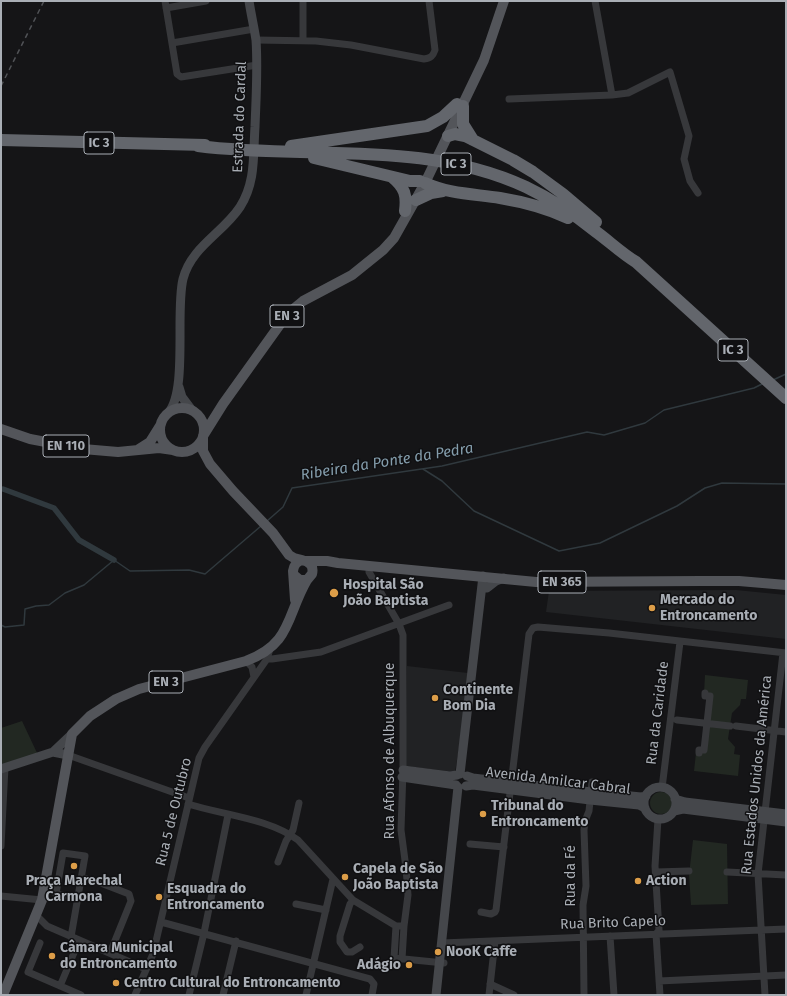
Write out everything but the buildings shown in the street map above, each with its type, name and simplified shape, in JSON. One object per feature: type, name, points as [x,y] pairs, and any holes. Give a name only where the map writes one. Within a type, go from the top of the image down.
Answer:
[{"type":"highway","points":[[288,149],[427,126],[444,117],[460,105],[463,124],[473,140]]},
{"type":"highway","points":[[427,126],[436,128],[443,139],[457,134],[473,140],[513,160],[533,172],[563,194],[601,226]]},
{"type":"highway","name":"IC 3","points":[[1,140],[198,146],[217,145],[402,156],[437,160],[471,167],[508,179],[538,193],[571,213],[636,262],[786,398]]},
{"type":"highway","points":[[288,149],[323,160],[410,181],[425,177],[445,191]]},
{"type":"highway","name":"IC 3","points":[[288,149],[396,151],[428,154],[470,162],[494,169],[532,185],[601,226],[628,250],[636,262]]},
{"type":"highway","points":[[391,176],[400,184],[404,191],[406,200],[405,211]]},
{"type":"highway","points":[[416,200],[431,193],[445,191],[500,198],[542,208],[568,218],[607,241]]},
{"type":"main road","name":"EN 3","points":[[168,413],[179,408],[201,413],[210,413],[217,410],[292,310],[303,301],[352,275],[377,255],[394,238],[416,200],[425,177],[460,105],[479,59],[495,30],[504,1]]},
{"type":"main road","name":"EN 3","points":[[377,255],[425,177]]},
{"type":"main road","name":"EN 3","points":[[178,451],[195,448],[222,404]]},
{"type":"main road","name":"EN 3","points":[[194,411],[201,417],[204,424],[203,451],[210,464],[289,554],[294,558],[304,561]]},
{"type":"main road","points":[[134,451],[148,444],[160,426],[163,418],[168,413]]},
{"type":"main road","points":[[160,426],[160,432],[163,440],[168,447],[178,451]]},
{"type":"main road","name":"EN 110","points":[[1,429],[30,440],[83,449],[134,451]]},
{"type":"main road","points":[[134,451],[159,448],[178,451]]},
{"type":"main road","name":"EN 3","points":[[178,451],[198,456],[210,464]]},
{"type":"main road","name":"EN 3","points":[[271,534],[293,573],[296,603]]},
{"type":"main road","points":[[304,561],[312,566],[310,577],[300,580],[293,573],[295,564],[304,561]]},
{"type":"main road","name":"EN 365","points":[[304,561],[327,561],[536,582],[732,581],[786,585]]},
{"type":"main road","name":"EN 365","points":[[310,577],[322,567],[338,563]]},
{"type":"main road","name":"EN 3","points":[[72,734],[90,716],[109,703],[139,689],[246,662],[268,654],[282,636],[291,620],[296,603],[310,577]]},
{"type":"main road","points":[[3,995],[37,916],[42,900],[72,734]]},
{"type":"street","points":[[206,1],[165,5],[177,74],[181,77],[257,65]]},
{"type":"street","name":"Estrada do Cardal","points":[[178,379],[180,300],[182,281],[185,272],[190,260],[197,251],[229,220],[240,206],[249,188],[253,170],[257,65],[256,40],[249,1]]},
{"type":"street","points":[[303,1],[303,40]]},
{"type":"street","points":[[256,40],[303,40],[351,45],[424,59],[432,56],[435,50],[429,1]]},
{"type":"street","points":[[594,1],[612,95]]},
{"type":"street","points":[[172,43],[254,29]]},
{"type":"street","points":[[509,99],[628,93],[670,72],[689,136],[684,159],[690,181],[698,193]]},
{"type":"street","points":[[178,379],[182,398],[194,411]]},
{"type":"street","points":[[168,413],[176,398],[178,379]]},
{"type":"street","name":"Rua Afonso de Albuquerque","points":[[369,566],[369,572],[399,624],[403,635],[401,830],[408,895],[402,959]]},
{"type":"street","points":[[471,576],[484,589]]},
{"type":"street","points":[[462,775],[486,577]]},
{"type":"street","points":[[484,589],[496,581],[504,578]]},
{"type":"street","points":[[268,654],[272,659],[321,652],[449,605]]},
{"type":"street","points":[[481,912],[491,914],[496,910],[529,634],[533,628],[538,627],[609,633],[785,653]]},
{"type":"street","name":"Rua da Caridade","points":[[662,788],[680,642]]},
{"type":"street","name":"Rua Estados Unidos da América","points":[[765,995],[758,874],[774,730],[785,653]]},
{"type":"street","name":"Rua 5 de Outubro","points":[[135,995],[153,954],[199,758],[268,654]]},
{"type":"street","points":[[246,662],[252,667],[254,677]]},
{"type":"street","points":[[699,753],[699,750],[704,750],[710,696],[705,696],[705,693]]},
{"type":"street","points":[[677,720],[786,732]]},
{"type":"street","points":[[1,846],[3,768],[53,752],[72,734]]},
{"type":"street","points":[[53,752],[68,755],[189,801],[210,811],[252,820],[290,834],[298,840],[353,900],[396,926],[404,926]]},
{"type":"street","name":"Avenida Amilcar Cabral","points":[[402,774],[462,775],[511,786],[590,796],[639,805],[645,808]]},
{"type":"street","name":"Avenida Amilcar Cabral","points":[[402,774],[461,787],[473,785],[511,786]]},
{"type":"street","points":[[461,787],[454,779],[462,775]]},
{"type":"street","points":[[440,995],[444,943],[461,787],[469,780],[462,775]]},
{"type":"street","name":"Rua da Fé","points":[[584,995],[583,905],[586,886],[584,830],[585,821],[589,811],[592,782]]},
{"type":"street","points":[[674,811],[676,807],[675,799],[670,791],[662,788],[653,789],[646,796],[644,804],[645,808],[650,815],[658,819],[667,817],[674,811],[683,809],[764,816],[786,814]]},
{"type":"street","name":"Avenida Amilcar Cabral","points":[[590,796],[646,796]]},
{"type":"street","points":[[675,799],[764,816],[786,822]]},
{"type":"street","points":[[278,862],[293,830],[299,803]]},
{"type":"street","points":[[189,995],[204,933],[228,815]]},
{"type":"street","points":[[658,819],[656,872],[659,930],[656,934],[660,995]]},
{"type":"street","points":[[470,844],[504,847]]},
{"type":"street","points":[[71,937],[85,856],[63,852],[56,894],[77,898]]},
{"type":"street","points":[[656,872],[689,871]]},
{"type":"street","points":[[727,872],[786,874]]},
{"type":"street","points":[[81,878],[93,880],[129,894],[131,897],[132,901],[110,954]]},
{"type":"street","points":[[306,995],[333,879]]},
{"type":"street","points":[[1,896],[42,900]]},
{"type":"street","points":[[353,900],[350,904],[340,936],[340,942],[348,952],[352,952],[360,947]]},
{"type":"street","points":[[296,904],[326,910]]},
{"type":"street","points":[[37,916],[47,926],[146,969]]},
{"type":"street","points":[[161,922],[236,941],[370,979],[374,984],[372,995]]},
{"type":"street","points":[[32,927],[47,926]]},
{"type":"street","points":[[396,926],[394,958],[442,963]]},
{"type":"street","name":"Rua Brito Capelo","points":[[444,943],[786,929]]},
{"type":"street","points":[[610,936],[614,995]]},
{"type":"street","points":[[60,986],[79,941]]},
{"type":"street","points":[[223,995],[236,941]]},
{"type":"street","points":[[489,995],[495,941]]},
{"type":"street","points":[[40,943],[28,972],[81,995]]},
{"type":"street","points":[[436,995],[442,963]]},
{"type":"street","points":[[659,981],[786,975]]},
{"type":"street","points":[[490,984],[514,995]]},
{"type":"shaded area","points":[[736,590],[786,595],[786,639],[546,612],[549,591]]},
{"type":"shaded area","points":[[407,666],[468,673],[455,772],[405,766]]},
{"type":"shaded area","points":[[705,675],[748,680],[746,699],[741,699],[740,705],[732,713],[728,739],[735,747],[734,754],[740,755],[738,776],[694,771],[696,753],[702,753],[713,696],[704,693]]},
{"type":"shaded area","points":[[22,721],[38,755],[1,766],[1,728]]},
{"type":"shaded area","points":[[657,792],[665,792],[672,799],[672,807],[665,814],[657,814],[650,807],[650,799]]},
{"type":"shaded area","points":[[693,840],[727,844],[728,904],[691,905],[689,875]]},
{"type":"waterway","name":"Ribeira da Ponte da Pedra","points":[[773,380],[786,374]]},
{"type":"waterway","name":"Ribeira da Ponte da Pedra","points":[[267,521],[283,507],[292,488],[442,466],[587,432],[604,435],[645,423],[664,410],[754,388],[762,384]]},
{"type":"waterway","points":[[423,469],[442,481],[474,511],[559,551],[600,543],[677,506],[705,488],[722,483],[786,484]]},
{"type":"waterway","points":[[3,489],[54,508],[79,540],[114,560]]},
{"type":"waterway","name":"Ribeira da Ponte da Pedra","points":[[1,625],[5,627],[24,625],[25,609],[49,605],[65,593],[84,585],[114,560],[130,571],[189,570],[205,574],[261,526]]},
{"type":"railway","points":[[1,86],[44,1]]},
{"type":"place","name":"Hospital São João Baptista","points":[[334,593]]},
{"type":"place","name":"Mercado do Entroncamento","points":[[652,608]]},
{"type":"place","name":"Continente Bom Dia","points":[[435,698]]},
{"type":"place","name":"Tribunal do Entroncamento","points":[[483,814]]},
{"type":"place","name":"Praça Marechal Carmona","points":[[74,866]]},
{"type":"place","name":"Capela de São João Baptista","points":[[345,877]]},
{"type":"place","name":"Action","points":[[638,881]]},
{"type":"place","name":"Esquadra do Entroncamento","points":[[159,897]]},
{"type":"place","name":"NooK Caffe","points":[[438,952]]},
{"type":"place","name":"Câmara Municipal do Entroncamento","points":[[52,956]]},
{"type":"place","name":"Adágio","points":[[409,965]]},
{"type":"place","name":"Centro Cultural do Entroncamento","points":[[116,983]]}]
